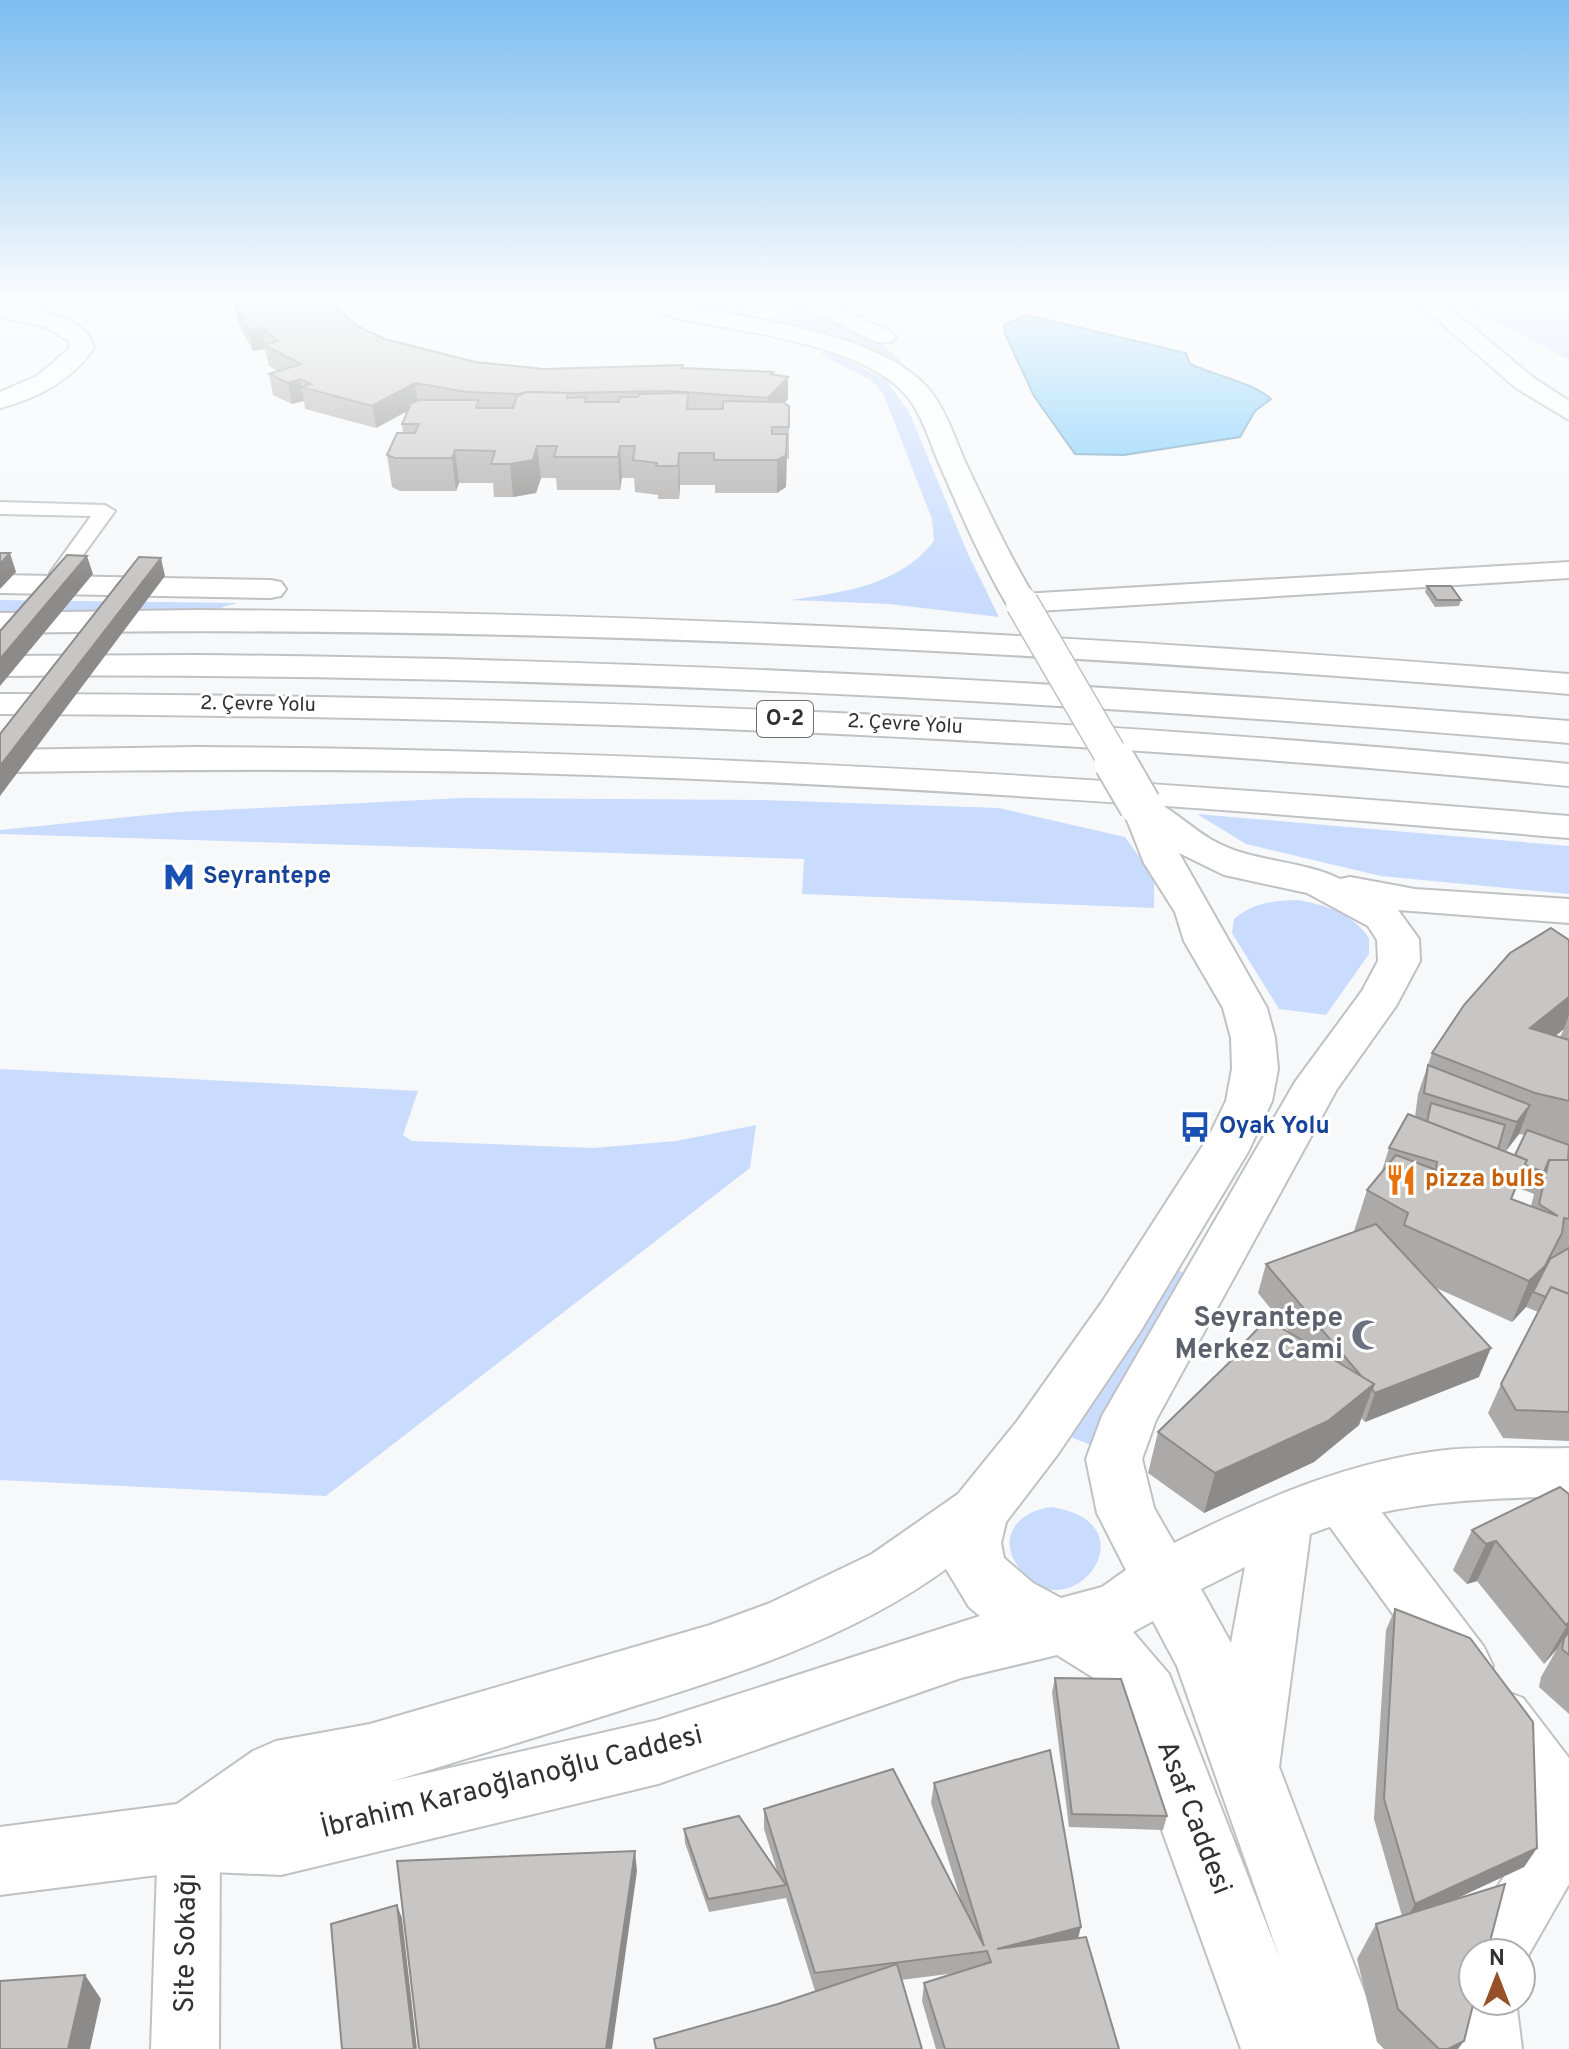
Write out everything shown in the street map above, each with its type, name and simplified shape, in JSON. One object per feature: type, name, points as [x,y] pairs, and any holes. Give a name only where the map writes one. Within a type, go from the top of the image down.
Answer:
[{"type":"main road","points":[[189,1837],[276,1774],[370,1756],[710,1654],[788,1625],[893,1573],[979,1512],[1038,1437],[1121,1317],[1231,1140],[1249,1101],[1255,1069],[1253,1038],[1245,1008],[1205,941],[1195,912],[1164,863],[1140,805],[993,554],[958,469],[946,452],[923,398],[917,393]]},
{"type":"main road","points":[[939,393],[958,437],[958,469]]},
{"type":"main road","points":[[1540,393],[1569,412]]},
{"type":"main road","points":[[0,584],[421,594],[964,629],[1089,642],[1152,653]]},
{"type":"main road","points":[[0,623],[441,620],[738,629],[1152,653],[1569,684]]},
{"type":"main road","points":[[0,642],[433,633],[850,636]]},
{"type":"main road","name":"2. Çevre Yolu","points":[[0,666],[341,666],[752,677],[1157,699],[1569,732]]},
{"type":"main road","name":"2. Çevre Yolu","points":[[0,704],[346,706],[761,718],[1212,744],[1569,775]]},
{"type":"main road","points":[[0,738],[339,751],[423,759]]},
{"type":"main road","points":[[0,761],[423,759],[862,773],[1569,827]]},
{"type":"main road","points":[[0,790],[260,779],[684,784],[862,773]]},
{"type":"main road","points":[[1140,805],[1158,823],[1201,850],[1238,867],[1567,930]]},
{"type":"main road","points":[[1195,912],[1237,888],[1265,883],[1319,884],[1382,917],[1398,939],[1399,961],[1381,996],[1318,1082],[1130,1416],[1116,1449],[1115,1469],[1126,1513],[1205,1656],[1349,2049]]},
{"type":"main road","name":"İbrahim Karaoğlanoğlu Caddesi","points":[[0,1861],[189,1837],[281,1841],[658,1752],[961,1649],[1092,1619],[1121,1609],[1164,1578],[1283,1518],[1339,1497],[1446,1475],[1569,1472]]},
{"type":"main road","name":"Asaf Caddesi","points":[[979,1512],[972,1530],[972,1553],[981,1576],[1000,1598],[1114,1655],[1146,1696],[1278,2049]]},
{"type":"main road","points":[[1248,1769],[1256,1679],[1283,1518]]},
{"type":"street","points":[[0,508],[105,511],[60,573]]},
{"type":"street","points":[[1022,603],[1569,570]]},
{"type":"street","points":[[1339,1497],[1567,1800],[1539,1880],[1503,1937]]},
{"type":"street","name":"Site Sokağı","points":[[185,2049],[189,1837]]},
{"type":"street","points":[[1485,2017],[1488,2049]]},
{"type":"shaded area","points":[[883,393],[895,393],[909,412],[968,554],[999,617],[889,604],[791,600],[850,590],[887,577],[920,556],[934,541],[932,519]]},
{"type":"shaded area","points":[[0,600],[237,603],[213,610],[0,614]]},
{"type":"shaded area","points":[[463,798],[761,800],[999,808],[1125,837],[1154,877],[1154,908],[802,894],[804,859],[0,834],[0,830],[177,812]]},
{"type":"shaded area","points":[[1197,814],[1569,846],[1569,894],[1381,876],[1246,844]]},
{"type":"shaded area","points":[[1298,900],[1346,916],[1369,938],[1369,954],[1326,1015],[1279,1009],[1232,933],[1234,919],[1249,909],[1272,902]]},
{"type":"shaded area","points":[[0,1069],[418,1091],[403,1135],[412,1141],[593,1148],[676,1141],[756,1125],[750,1168],[326,1496],[0,1480]]},
{"type":"shaded area","points":[[1178,1270],[1186,1274],[1104,1414],[1091,1445],[1070,1437]]},
{"type":"shaded area","points":[[1052,1507],[1083,1517],[1098,1534],[1100,1553],[1092,1570],[1077,1584],[1058,1590],[1037,1585],[1017,1565],[1010,1543],[1011,1534],[1022,1518]]},
{"type":"water","points":[[1032,393],[1263,393],[1271,399],[1255,411],[1240,437],[1124,455],[1075,454]]},
{"type":"building","points":[[322,393],[397,393],[372,406]]},
{"type":"building","points":[[525,393],[568,393],[567,398],[586,397],[585,402],[619,402],[620,397],[638,397],[639,394],[688,393],[687,409],[723,409],[723,401],[782,402],[789,406],[789,427],[772,427],[772,434],[787,434],[786,455],[777,460],[714,460],[714,453],[679,453],[678,466],[656,466],[657,463],[633,460],[635,446],[620,446],[618,457],[554,457],[557,446],[537,446],[533,460],[510,464],[491,464],[495,451],[455,450],[452,458],[395,458],[387,455],[397,433],[415,433],[419,424],[402,424],[411,403],[420,400],[479,400],[476,408],[513,408],[517,396]]},
{"type":"building","points":[[693,393],[773,393],[768,398]]},
{"type":"building","points":[[0,553],[10,553],[0,564]]},
{"type":"building","points":[[67,555],[87,556],[0,659],[0,631]]},
{"type":"building","points":[[139,557],[161,558],[0,766],[0,734]]},
{"type":"building","points":[[1427,586],[1451,586],[1461,600],[1437,600]]},
{"type":"building","points":[[1551,928],[1569,940],[1569,997],[1530,1028],[1569,1040],[1569,1101],[1535,1093],[1432,1053],[1464,1005],[1510,953]]},
{"type":"building","points":[[1428,1065],[1530,1105],[1517,1122],[1424,1093]]},
{"type":"building","points":[[1431,1103],[1505,1125],[1498,1149],[1427,1122]]},
{"type":"building","points":[[1408,1114],[1527,1160],[1511,1199],[1558,1216],[1539,1204],[1549,1160],[1569,1160],[1569,1219],[1564,1218],[1562,1233],[1545,1266],[1529,1281],[1404,1225],[1408,1213],[1367,1190],[1396,1155],[1436,1170],[1437,1162],[1389,1148]]},
{"type":"building","points":[[1527,1130],[1569,1145],[1568,1160],[1549,1160],[1544,1172],[1525,1165],[1527,1160],[1515,1155]]},
{"type":"building","name":"Seyrantepe Merkez Cami","points":[[1376,1224],[1491,1348],[1375,1393],[1372,1389],[1374,1384],[1362,1377],[1266,1264]]},
{"type":"building","points":[[1569,1248],[1569,1294],[1551,1287],[1546,1297],[1533,1292],[1550,1259]]},
{"type":"building","points":[[1551,1287],[1569,1294],[1569,1412],[1516,1410],[1501,1384]]},
{"type":"building","points":[[1267,1319],[1374,1384],[1328,1421],[1215,1473],[1158,1432],[1236,1356],[1242,1345]]},
{"type":"building","points":[[1560,1487],[1569,1494],[1569,1622],[1566,1625],[1496,1541],[1486,1544],[1472,1530]]},
{"type":"building","points":[[1395,1609],[1470,1638],[1533,1722],[1537,1848],[1415,1904],[1384,1799]]},
{"type":"building","points":[[1569,1632],[1569,1655],[1562,1649]]},
{"type":"building","points":[[1055,1678],[1121,1679],[1167,1816],[1072,1814]]},
{"type":"building","points":[[1050,1750],[1081,1927],[997,1949],[1086,1937],[1119,2049],[945,2049],[924,1983],[991,1962],[987,1951],[815,1973],[764,1809],[893,1769],[984,1946],[934,1783]]},
{"type":"building","points":[[739,1816],[786,1885],[708,1899],[684,1829]]},
{"type":"building","points":[[635,1851],[606,2049],[419,2049],[397,1861]]},
{"type":"building","points":[[1505,1884],[1491,1937],[1457,1937],[1457,2017],[1470,2017],[1464,2041],[1448,2049],[1439,2049],[1398,2009],[1376,1924]]},
{"type":"building","points":[[397,1905],[414,2049],[342,2049],[331,1924]]},
{"type":"building","points":[[897,1964],[922,2049],[656,2049],[654,2039],[778,2004]]},
{"type":"building","points":[[85,1975],[68,2049],[0,2049],[0,1981]]},
{"type":"place","name":"Seyrantepe","points":[[179,877]]},
{"type":"place","name":"Oyak Yolu","points":[[1195,1127]]},
{"type":"place","name":"pizza bulls","points":[[1401,1180]]},
{"type":"place","name":"Seyrantepe Merkez Cami","points":[[1367,1335]]}]
